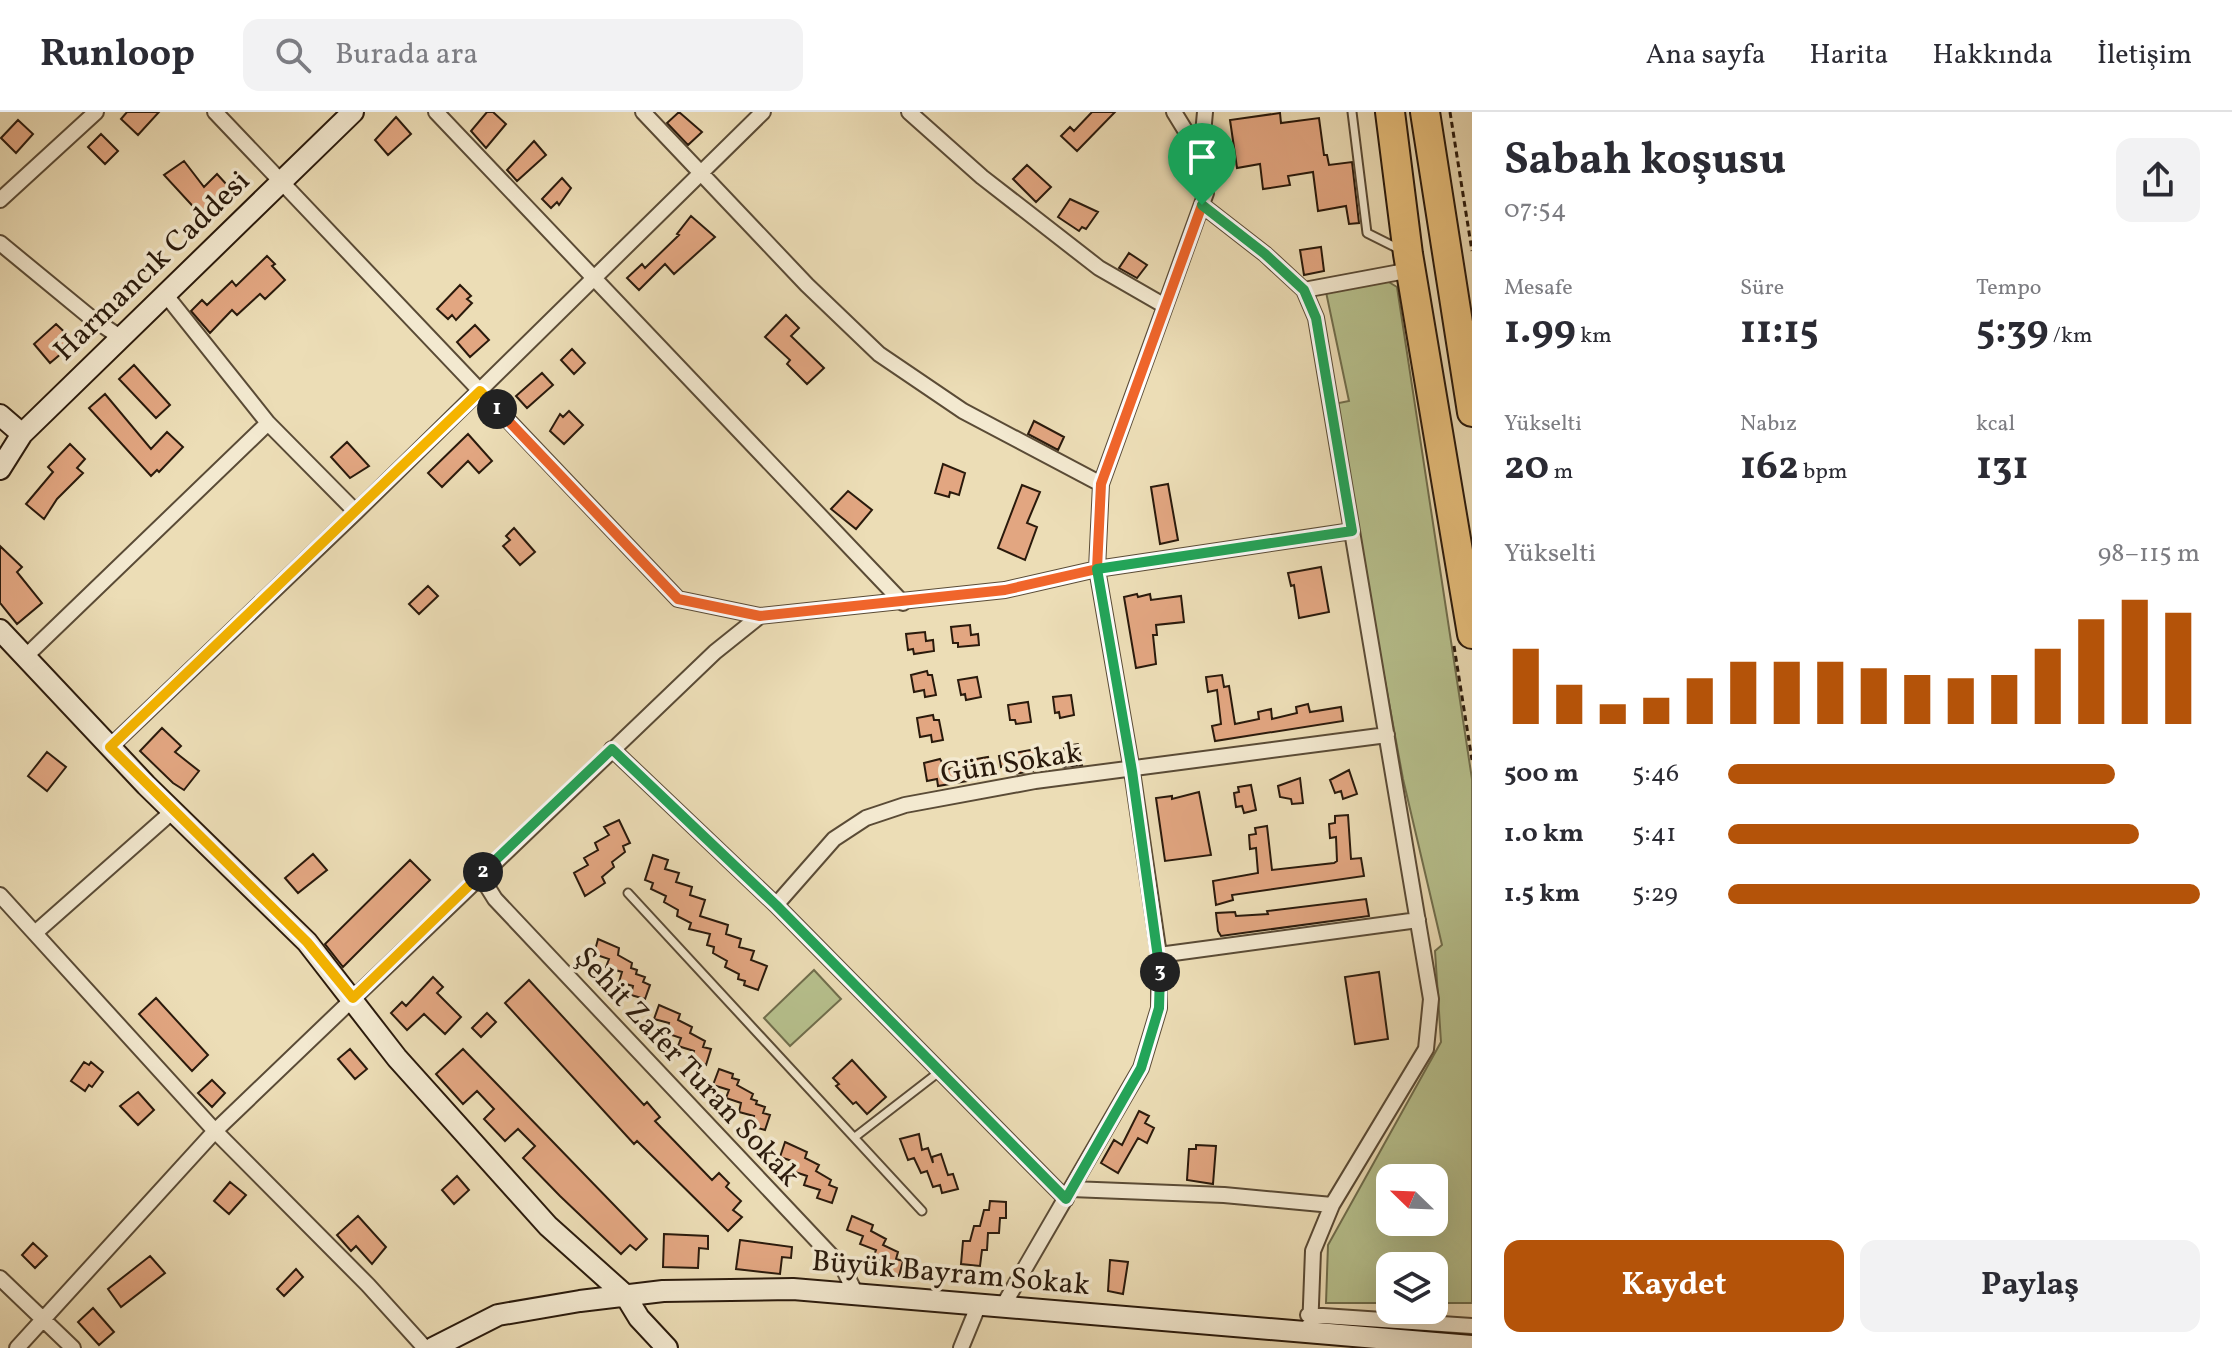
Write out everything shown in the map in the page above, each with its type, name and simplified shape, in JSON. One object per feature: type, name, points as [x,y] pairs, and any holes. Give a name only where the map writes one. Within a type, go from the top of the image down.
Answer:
[{"type":"highway","points":[[1390,112],[1409,262],[1472,634]]},
{"type":"highway","points":[[1425,112],[1472,412]]},
{"type":"street","points":[[0,200],[96,112]]},
{"type":"street","points":[[215,112],[279,183],[678,599],[760,616],[903,603],[1005,590],[1097,569],[1352,531]]},
{"type":"street","name":"Harmancık Caddesi","points":[[0,469],[22,434],[353,112]]},
{"type":"street","points":[[436,112],[903,603]]},
{"type":"street","points":[[643,112],[807,285],[879,354],[963,411],[1101,484]]},
{"type":"street","points":[[110,747],[356,512],[763,112]]},
{"type":"street","points":[[909,112],[982,177],[1099,268],[1165,306]]},
{"type":"street","points":[[1174,112],[1201,156]]},
{"type":"street","points":[[1003,1306],[1141,1068],[1159,1008],[1159,955],[1132,771],[1097,569],[1101,484],[1206,193],[1201,156],[1205,112]]},
{"type":"street","points":[[1202,205],[1265,254],[1304,290],[1316,318],[1431,999],[1426,1049],[1332,1205],[1313,1251],[1309,1323],[1472,1326]]},
{"type":"street","points":[[0,243],[90,317],[120,337]]},
{"type":"street","points":[[1304,290],[1409,262]]},
{"type":"street","points":[[165,294],[268,423],[356,512]]},
{"type":"street","points":[[0,415],[22,434]]},
{"type":"street","points":[[25,657],[268,423]]},
{"type":"street","points":[[17,1348],[215,1131],[612,749],[715,652],[760,616]]},
{"type":"street","points":[[0,630],[110,747],[307,942],[397,1058],[548,1226],[625,1295],[639,1318],[667,1348]]},
{"type":"street","name":"Gün Sokak","points":[[776,905],[834,839],[866,818],[905,805],[1035,781],[1132,771],[1387,735]]},
{"type":"street","points":[[612,749],[776,905],[939,1072],[1068,1194],[1224,1195],[1332,1205]]},
{"type":"street","points":[[35,933],[173,811]]},
{"type":"street","name":"Şehit Zafer Turan Sokak","points":[[480,875],[495,899],[843,1268],[856,1294]]},
{"type":"street","points":[[0,895],[215,1131],[368,1285],[425,1348]]},
{"type":"street","points":[[1159,955],[1418,920]]},
{"type":"street","points":[[0,1278],[73,1348]]},
{"type":"street","name":"Büyük Bayram Sokak","points":[[433,1348],[498,1315],[663,1291],[793,1289],[1003,1306],[1309,1323],[1472,1346]]},
{"type":"street","points":[[961,1348],[979,1304]]},
{"type":"lane","points":[[1352,112],[1367,233],[1409,262]]},
{"type":"lane","points":[[628,893],[922,1211]]},
{"type":"lane","points":[[855,1137],[939,1072]]},
{"type":"path","points":[[1450,112],[1472,251]]},
{"type":"green space","points":[[1387,281],[1397,287],[1472,779],[1472,1303],[1448,1303],[1448,1252],[1376,1252],[1376,1303],[1326,1303],[1328,1245],[1441,1042],[1435,951],[1442,945],[1403,779],[1334,404],[1349,401],[1326,292]]},
{"type":"green space","points":[[814,970],[841,999],[790,1046],[764,1018]]},
{"type":"building","points":[[127,112],[159,112],[138,135],[121,119]]},
{"type":"building","points":[[487,112],[493,112],[506,124],[486,148],[471,131]]},
{"type":"building","points":[[679,112],[702,132],[688,145],[667,123]]},
{"type":"building","points":[[1092,112],[1115,112],[1077,151],[1061,136],[1070,127],[1074,131]]},
{"type":"building","points":[[1280,113],[1281,123],[1319,118],[1324,155],[1327,155],[1329,165],[1352,162],[1359,223],[1349,224],[1346,206],[1318,211],[1313,172],[1288,176],[1290,185],[1263,189],[1260,164],[1237,168],[1230,120]]},
{"type":"building","points":[[396,117],[411,134],[388,155],[375,140]]},
{"type":"building","points":[[18,120],[33,134],[16,153],[1,138]]},
{"type":"building","points":[[101,134],[118,151],[105,164],[88,147]]},
{"type":"building","points":[[534,141],[546,155],[517,181],[507,170]]},
{"type":"building","points":[[184,161],[204,187],[217,174],[228,186],[200,214],[164,175]]},
{"type":"building","points":[[1027,165],[1051,187],[1036,202],[1013,179]]},
{"type":"building","points":[[562,178],[571,188],[559,205],[557,202],[551,208],[542,199]]},
{"type":"building","points":[[1070,199],[1098,212],[1086,229],[1082,227],[1079,231],[1058,217]]},
{"type":"building","points":[[691,216],[715,237],[674,274],[665,264],[639,290],[627,278],[642,264],[645,268],[679,235]]},
{"type":"building","points":[[1321,247],[1324,271],[1304,275],[1300,250]]},
{"type":"building","points":[[1129,253],[1147,265],[1137,278],[1119,268]]},
{"type":"building","points":[[267,256],[285,280],[265,299],[260,294],[237,315],[232,310],[210,333],[191,311],[202,300],[207,305],[232,281],[236,286]]},
{"type":"building","points":[[460,285],[471,296],[467,299],[472,303],[456,320],[452,315],[448,319],[437,309]]},
{"type":"building","points":[[786,315],[799,328],[791,336],[824,368],[807,384],[787,364],[790,360],[765,337]]},
{"type":"building","points":[[56,324],[75,342],[50,363],[34,344]]},
{"type":"building","points":[[475,325],[489,340],[470,357],[457,342]]},
{"type":"building","points":[[572,349],[585,363],[574,374],[561,360]]},
{"type":"building","points":[[134,365],[170,405],[156,418],[119,379]]},
{"type":"building","points":[[542,373],[553,385],[527,408],[516,396]]},
{"type":"building","points":[[105,394],[151,449],[167,432],[183,447],[159,472],[157,470],[151,476],[89,408]]},
{"type":"building","points":[[569,411],[583,425],[564,444],[550,431],[560,414],[563,417]]},
{"type":"building","points":[[1034,421],[1064,437],[1058,450],[1028,434]]},
{"type":"building","points":[[468,434],[492,461],[479,473],[468,461],[442,487],[428,473]]},
{"type":"building","points":[[347,442],[369,466],[350,478],[331,457]]},
{"type":"building","points":[[70,444],[85,459],[77,468],[83,473],[57,499],[44,519],[26,504],[53,472],[48,467]]},
{"type":"building","points":[[943,464],[965,473],[959,495],[950,492],[949,497],[935,493]]},
{"type":"building","points":[[1168,484],[1178,540],[1160,544],[1151,487]]},
{"type":"building","points":[[1022,485],[1040,492],[1027,523],[1037,527],[1025,560],[998,548]]},
{"type":"building","points":[[848,491],[872,510],[856,529],[831,509]]},
{"type":"building","points":[[514,528],[535,552],[520,565],[503,546],[510,540],[506,536]]},
{"type":"building","points":[[0,546],[22,567],[17,572],[42,603],[17,624],[0,603]]},
{"type":"building","points":[[1321,567],[1329,612],[1299,618],[1294,585],[1291,586],[1288,573]]},
{"type":"building","points":[[428,586],[438,596],[419,614],[409,604]]},
{"type":"building","points":[[1137,594],[1138,597],[1150,594],[1151,600],[1181,596],[1184,622],[1156,625],[1157,635],[1153,635],[1156,664],[1136,668],[1124,597]]},
{"type":"building","points":[[970,625],[971,635],[978,634],[979,645],[958,647],[958,643],[953,643],[951,627]]},
{"type":"building","points":[[925,632],[926,641],[933,640],[934,651],[914,654],[913,649],[908,650],[906,634]]},
{"type":"building","points":[[927,671],[928,675],[932,675],[936,695],[925,697],[924,690],[914,692],[911,675]]},
{"type":"building","points":[[1222,675],[1224,687],[1229,686],[1235,724],[1259,719],[1258,712],[1271,709],[1272,719],[1297,713],[1296,707],[1308,704],[1310,712],[1341,707],[1343,721],[1215,741],[1212,726],[1221,724],[1217,690],[1208,692],[1206,677]]},
{"type":"building","points":[[977,677],[981,697],[966,700],[965,694],[961,695],[958,680]]},
{"type":"building","points":[[1071,695],[1074,715],[1060,718],[1059,712],[1055,713],[1053,697]]},
{"type":"building","points":[[1028,702],[1031,722],[1016,724],[1015,720],[1010,720],[1008,705]]},
{"type":"building","points":[[933,715],[934,720],[939,720],[943,740],[932,742],[931,735],[920,737],[917,718]]},
{"type":"building","points":[[162,728],[181,746],[175,752],[199,771],[184,790],[140,751]]},
{"type":"building","points":[[1078,744],[1082,765],[1063,767],[1060,752],[1064,751],[1064,746]]},
{"type":"building","points":[[1036,749],[1038,760],[1032,761],[1033,771],[1015,774],[1013,764],[1001,767],[999,756]]},
{"type":"building","points":[[47,752],[66,767],[47,791],[28,776]]},
{"type":"building","points":[[988,757],[990,767],[983,769],[985,778],[938,786],[937,779],[927,781],[924,763],[940,759],[946,769],[955,768],[954,763]]},
{"type":"building","points":[[1349,770],[1357,794],[1343,799],[1341,791],[1335,793],[1330,780]]},
{"type":"building","points":[[1300,778],[1303,803],[1292,804],[1291,799],[1280,797],[1278,786]]},
{"type":"building","points":[[1251,785],[1256,810],[1244,813],[1242,806],[1236,807],[1234,793],[1239,792],[1238,787]]},
{"type":"building","points":[[1199,792],[1211,855],[1165,861],[1156,798],[1172,796],[1172,799]]},
{"type":"building","points":[[1348,815],[1351,859],[1361,858],[1364,876],[1232,895],[1233,900],[1216,905],[1213,881],[1258,873],[1256,848],[1250,849],[1249,835],[1256,834],[1255,828],[1267,826],[1272,870],[1334,863],[1337,861],[1336,837],[1330,838],[1329,824],[1335,823],[1335,816]]},
{"type":"building","points":[[619,820],[630,843],[623,846],[625,852],[612,862],[614,867],[602,877],[605,883],[585,896],[574,873],[588,865],[584,858],[598,850],[595,843],[609,835],[604,827]]},
{"type":"building","points":[[313,854],[327,870],[298,893],[285,878]]},
{"type":"building","points":[[653,855],[668,860],[665,869],[679,873],[676,882],[692,887],[690,895],[705,900],[700,916],[728,925],[726,934],[741,939],[739,947],[754,951],[751,960],[767,966],[758,990],[744,985],[745,981],[738,979],[739,974],[725,967],[727,961],[713,953],[714,947],[707,945],[710,934],[689,929],[691,923],[677,916],[678,910],[664,902],[666,896],[651,889],[653,883],[645,880]]},
{"type":"building","points":[[410,860],[430,880],[343,967],[325,944]]},
{"type":"building","points":[[1366,899],[1369,916],[1221,936],[1218,931],[1216,913],[1235,912],[1236,916],[1268,914],[1267,911]]},
{"type":"building","points":[[598,939],[619,948],[618,955],[632,963],[631,968],[637,970],[636,974],[645,977],[643,982],[650,985],[645,999],[631,995],[633,986],[619,982],[622,972],[606,967],[609,959],[594,954]]},
{"type":"building","points":[[1379,972],[1388,1039],[1355,1044],[1345,977]]},
{"type":"building","points":[[433,977],[443,987],[437,993],[461,1017],[445,1034],[424,1014],[407,1030],[391,1013],[402,1002],[406,1006]]},
{"type":"building","points":[[529,980],[644,1105],[647,1102],[660,1117],[655,1121],[712,1180],[719,1173],[729,1183],[726,1187],[741,1201],[733,1210],[742,1217],[728,1231],[637,1141],[634,1144],[505,1003]]},
{"type":"building","points":[[156,998],[208,1055],[192,1071],[139,1014]]},
{"type":"building","points":[[659,1005],[680,1014],[678,1020],[692,1027],[690,1033],[705,1041],[703,1047],[711,1049],[706,1065],[691,1061],[694,1051],[678,1046],[681,1038],[666,1033],[669,1023],[654,1019]]},
{"type":"building","points":[[487,1013],[496,1022],[481,1037],[472,1028]]},
{"type":"building","points":[[350,1049],[367,1069],[355,1079],[338,1059]]},
{"type":"building","points":[[463,1049],[647,1239],[636,1250],[630,1245],[621,1254],[560,1196],[523,1158],[535,1146],[518,1129],[505,1141],[484,1119],[494,1109],[477,1091],[463,1104],[436,1074]]},
{"type":"building","points":[[852,1060],[886,1097],[867,1114],[836,1086],[839,1084],[833,1078]]},
{"type":"building","points":[[84,1062],[89,1065],[91,1062],[103,1072],[85,1091],[71,1081]]},
{"type":"building","points":[[719,1069],[733,1074],[732,1078],[739,1080],[737,1085],[753,1094],[751,1099],[757,1101],[756,1104],[765,1107],[763,1113],[770,1115],[765,1130],[751,1126],[754,1116],[739,1112],[741,1103],[726,1098],[729,1090],[713,1085]]},
{"type":"building","points":[[212,1080],[225,1093],[212,1107],[198,1093]]},
{"type":"building","points":[[138,1092],[154,1110],[138,1125],[120,1106]]},
{"type":"building","points":[[1139,1111],[1149,1116],[1145,1123],[1154,1128],[1147,1143],[1138,1138],[1118,1173],[1101,1163],[1114,1140],[1122,1145]]},
{"type":"building","points":[[919,1134],[922,1150],[928,1148],[933,1163],[932,1157],[941,1154],[948,1175],[953,1174],[958,1189],[942,1193],[940,1185],[933,1187],[927,1171],[921,1173],[914,1158],[908,1160],[900,1139]]},
{"type":"building","points":[[785,1142],[807,1152],[805,1158],[819,1165],[816,1171],[831,1180],[829,1185],[837,1188],[832,1203],[817,1198],[820,1190],[804,1185],[807,1176],[792,1171],[795,1162],[780,1157]]},
{"type":"building","points":[[1196,1145],[1216,1146],[1213,1184],[1187,1180],[1189,1149],[1196,1149]]},
{"type":"building","points":[[457,1176],[469,1190],[454,1204],[442,1190]]},
{"type":"building","points":[[230,1182],[246,1195],[229,1214],[214,1201]]},
{"type":"building","points":[[990,1201],[1006,1202],[1006,1218],[1000,1218],[999,1233],[988,1233],[987,1250],[982,1250],[980,1266],[961,1264],[963,1241],[970,1241],[974,1226],[980,1226],[984,1210],[989,1210]]},
{"type":"building","points":[[358,1216],[386,1247],[372,1264],[356,1246],[351,1251],[337,1235]]},
{"type":"building","points":[[852,1216],[873,1225],[871,1231],[886,1239],[883,1245],[898,1252],[896,1259],[903,1261],[899,1276],[885,1272],[888,1263],[873,1258],[876,1250],[860,1244],[863,1236],[847,1230]]},
{"type":"building","points":[[664,1234],[708,1236],[708,1249],[699,1248],[698,1268],[663,1267]]},
{"type":"building","points":[[740,1240],[792,1247],[791,1258],[782,1257],[780,1274],[736,1269]]},
{"type":"building","points":[[33,1243],[47,1256],[35,1268],[22,1255]]},
{"type":"building","points":[[150,1256],[165,1273],[121,1307],[108,1289]]},
{"type":"building","points":[[1110,1260],[1128,1262],[1123,1294],[1108,1291]]},
{"type":"building","points":[[296,1269],[303,1277],[284,1296],[277,1289]]},
{"type":"building","points":[[93,1308],[114,1332],[99,1345],[78,1322]]},
{"type":"route","points":[[1202,205],[1101,484],[1097,569],[1005,590],[760,616],[678,599],[480,391],[110,747],[307,942],[353,998],[612,749],[776,905],[990,1126],[1066,1199],[1141,1068],[1159,1008],[1160,963],[1132,771],[1097,569],[1352,531],[1316,318],[1304,290],[1265,254],[1202,205]]}]
